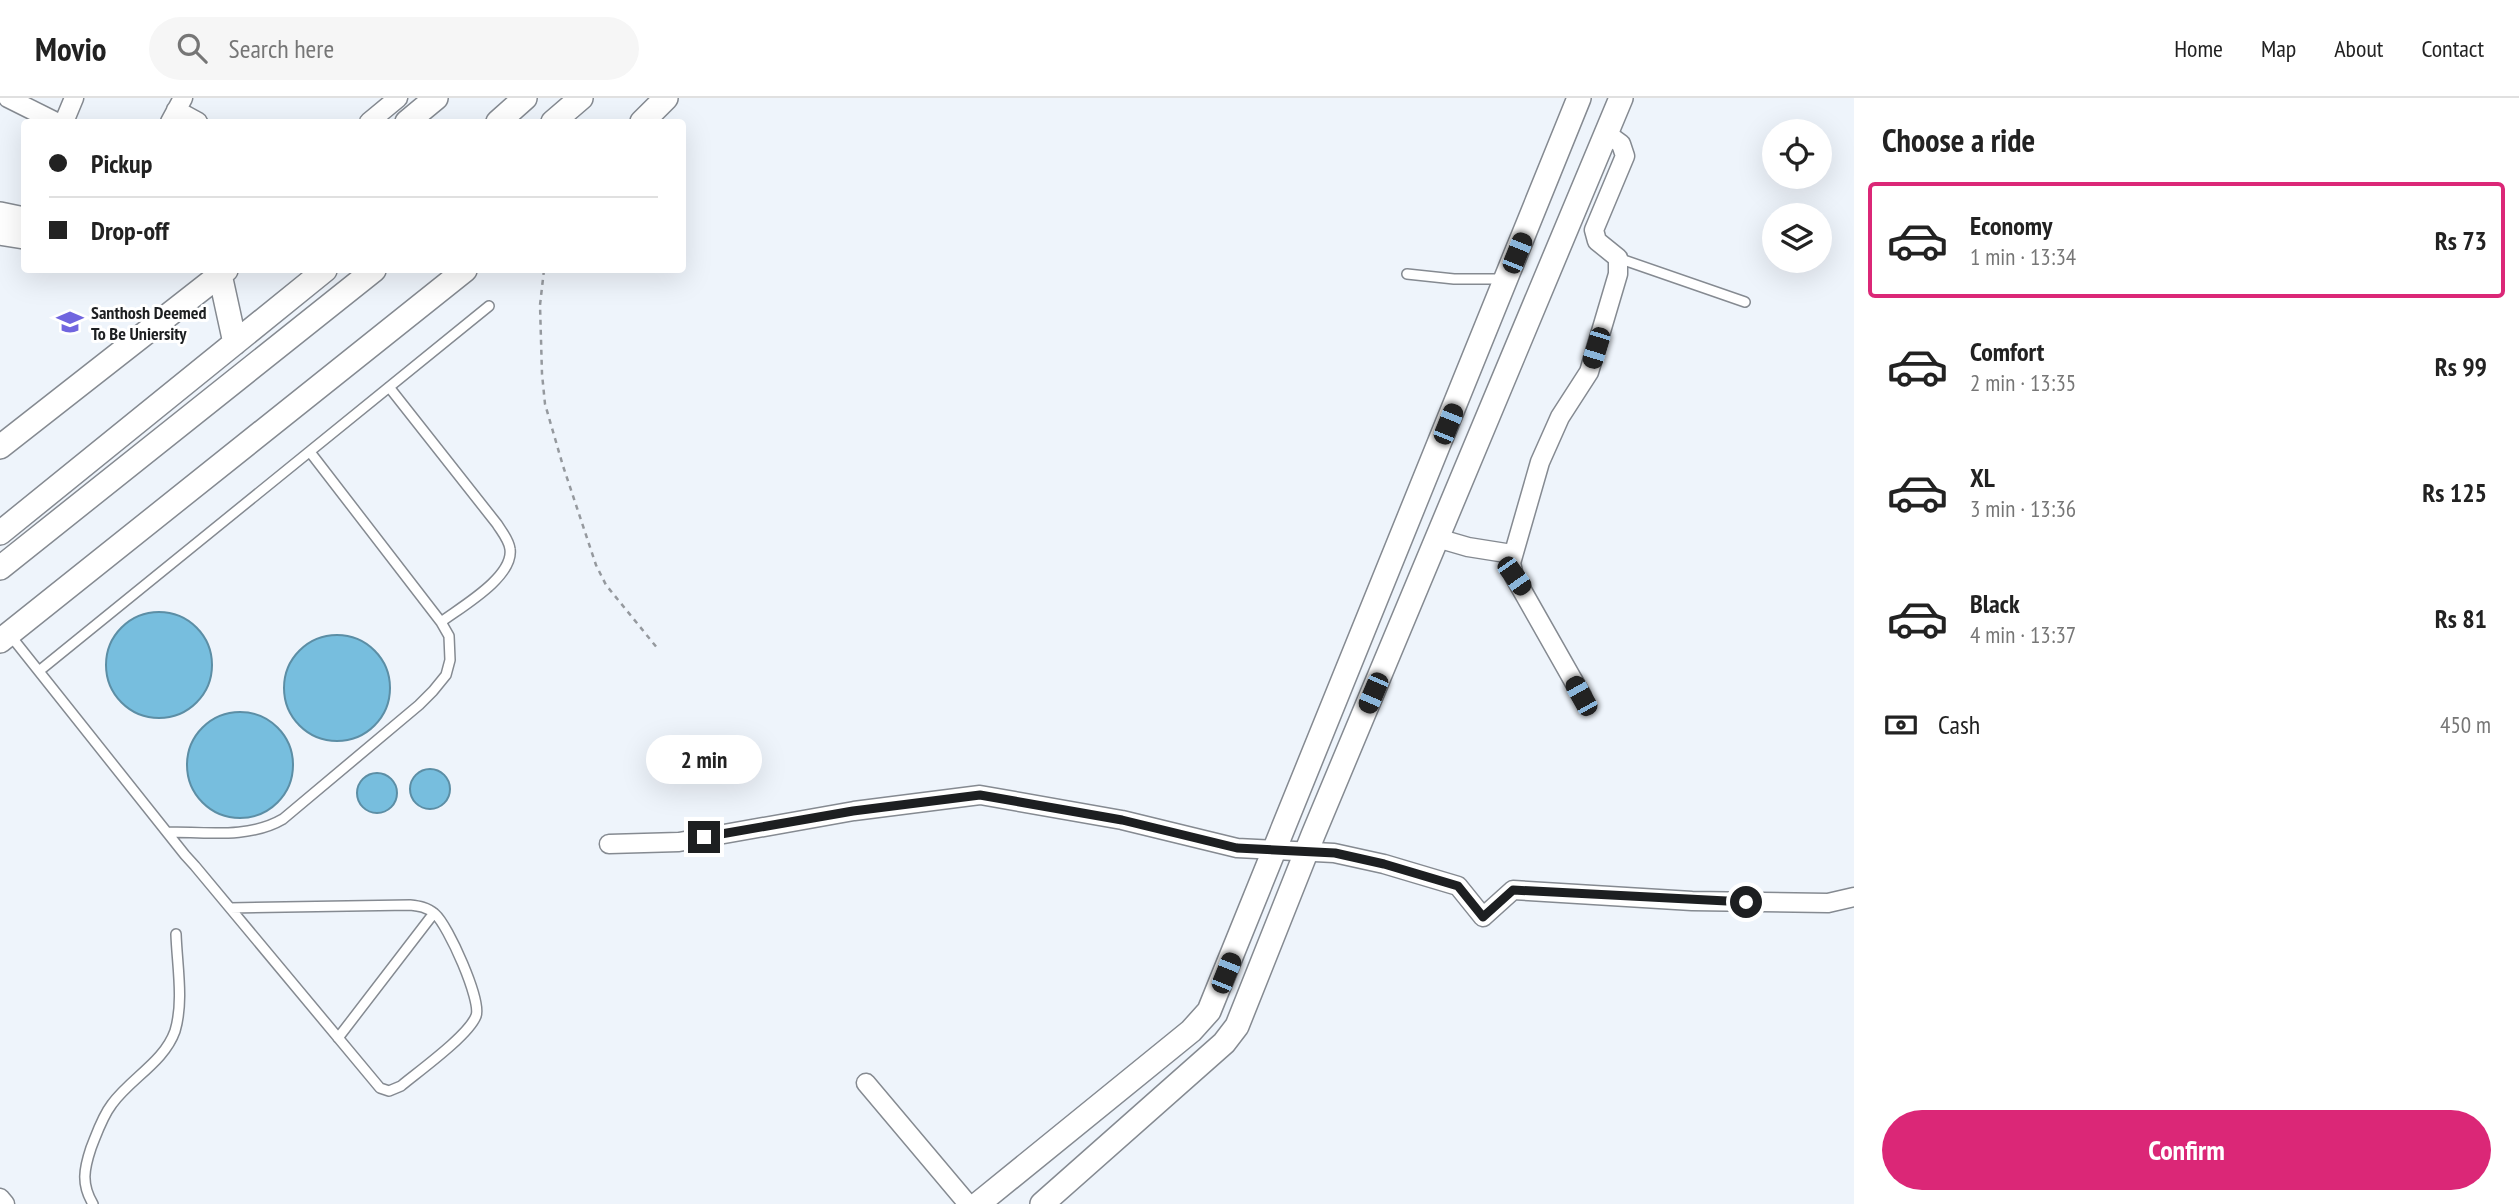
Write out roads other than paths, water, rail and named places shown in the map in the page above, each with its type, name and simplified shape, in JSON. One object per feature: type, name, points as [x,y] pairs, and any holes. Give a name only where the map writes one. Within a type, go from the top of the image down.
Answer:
[{"type":"street","points":[[8,98],[51,119]]},
{"type":"street","points":[[65,119],[74,98]]},
{"type":"street","points":[[373,119],[398,98]]},
{"type":"street","points":[[411,119],[436,98]]},
{"type":"street","points":[[501,119],[525,98]]},
{"type":"street","points":[[556,119],[581,98]]},
{"type":"street","points":[[645,119],[666,98]]},
{"type":"street","points":[[978,1204],[1202,1021],[1216,997],[1579,98]]},
{"type":"street","points":[[1042,1204],[1224,1043],[1237,1026],[1313,836],[1620,98]]},
{"type":"street","points":[[176,110],[192,119]]},
{"type":"street","points":[[1581,696],[1514,576],[1511,563],[1550,435],[1589,372],[1618,274],[1618,258],[1597,240],[1594,230],[1625,156],[1621,145],[1606,133]]},
{"type":"street","points":[[0,214],[21,218]]},
{"type":"street","points":[[0,233],[21,236]]},
{"type":"street","points":[[0,447],[219,273]]},
{"type":"street","points":[[222,273],[235,343]]},
{"type":"street","points":[[0,533],[321,273]]},
{"type":"street","points":[[0,568],[370,273]]},
{"type":"street","points":[[3,632],[461,273]]},
{"type":"street","points":[[1479,346],[1511,360]]},
{"type":"street","points":[[1437,538],[1468,547],[1512,554]]},
{"type":"street","points":[[609,844],[679,842],[853,811],[980,795],[1122,820],[1237,848],[1276,850],[1313,836]]},
{"type":"street","points":[[1313,836],[1335,853],[1458,886],[1483,917],[1513,890],[1746,902],[1828,903],[1854,897]]},
{"type":"street","points":[[866,1083],[968,1204]]},
{"type":"street","points":[[0,1198],[5,1204]]},
{"type":"lane","points":[[1618,258],[1745,302]]},
{"type":"lane","points":[[1407,274],[1454,279],[1506,279]]},
{"type":"lane","points":[[39,671],[489,306]]},
{"type":"lane","points":[[390,387],[508,540],[509,560],[496,580],[441,622]]},
{"type":"lane","points":[[167,832],[252,832],[268,828],[283,819],[419,705],[446,675],[450,660],[449,636],[441,622],[310,452]]},
{"type":"lane","points":[[3,632],[39,671],[185,855],[380,1088],[389,1091],[401,1086],[466,1031],[476,1016],[476,1000],[446,927],[434,913],[420,906],[230,908]]},
{"type":"lane","points":[[338,1038],[434,913]]},
{"type":"lane","points":[[93,1204],[85,1192],[86,1162],[106,1112],[160,1055],[175,1029],[179,1002],[176,934]]},
{"type":"water","points":[[159,612],[179,616],[196,628],[208,645],[212,665],[208,685],[196,702],[179,714],[159,718],[139,714],[122,702],[110,685],[106,665],[110,645],[122,628],[139,616]]},
{"type":"water","points":[[337,635],[357,639],[374,651],[386,668],[390,688],[386,708],[374,725],[357,737],[337,741],[317,737],[300,725],[288,708],[284,688],[288,668],[300,651],[317,639]]},
{"type":"water","points":[[240,712],[260,716],[277,728],[289,745],[293,765],[289,785],[277,802],[260,814],[240,818],[220,814],[203,802],[191,785],[187,765],[191,745],[203,728],[220,716]]},
{"type":"water","points":[[430,769],[444,775],[450,789],[444,803],[430,809],[416,803],[410,789],[416,775]]},
{"type":"water","points":[[377,773],[391,779],[397,793],[391,807],[377,813],[363,807],[357,793],[363,779]]},
{"type":"place","name":"Santhosh Deemed To Be Uniersity","points":[[70,322]]}]
